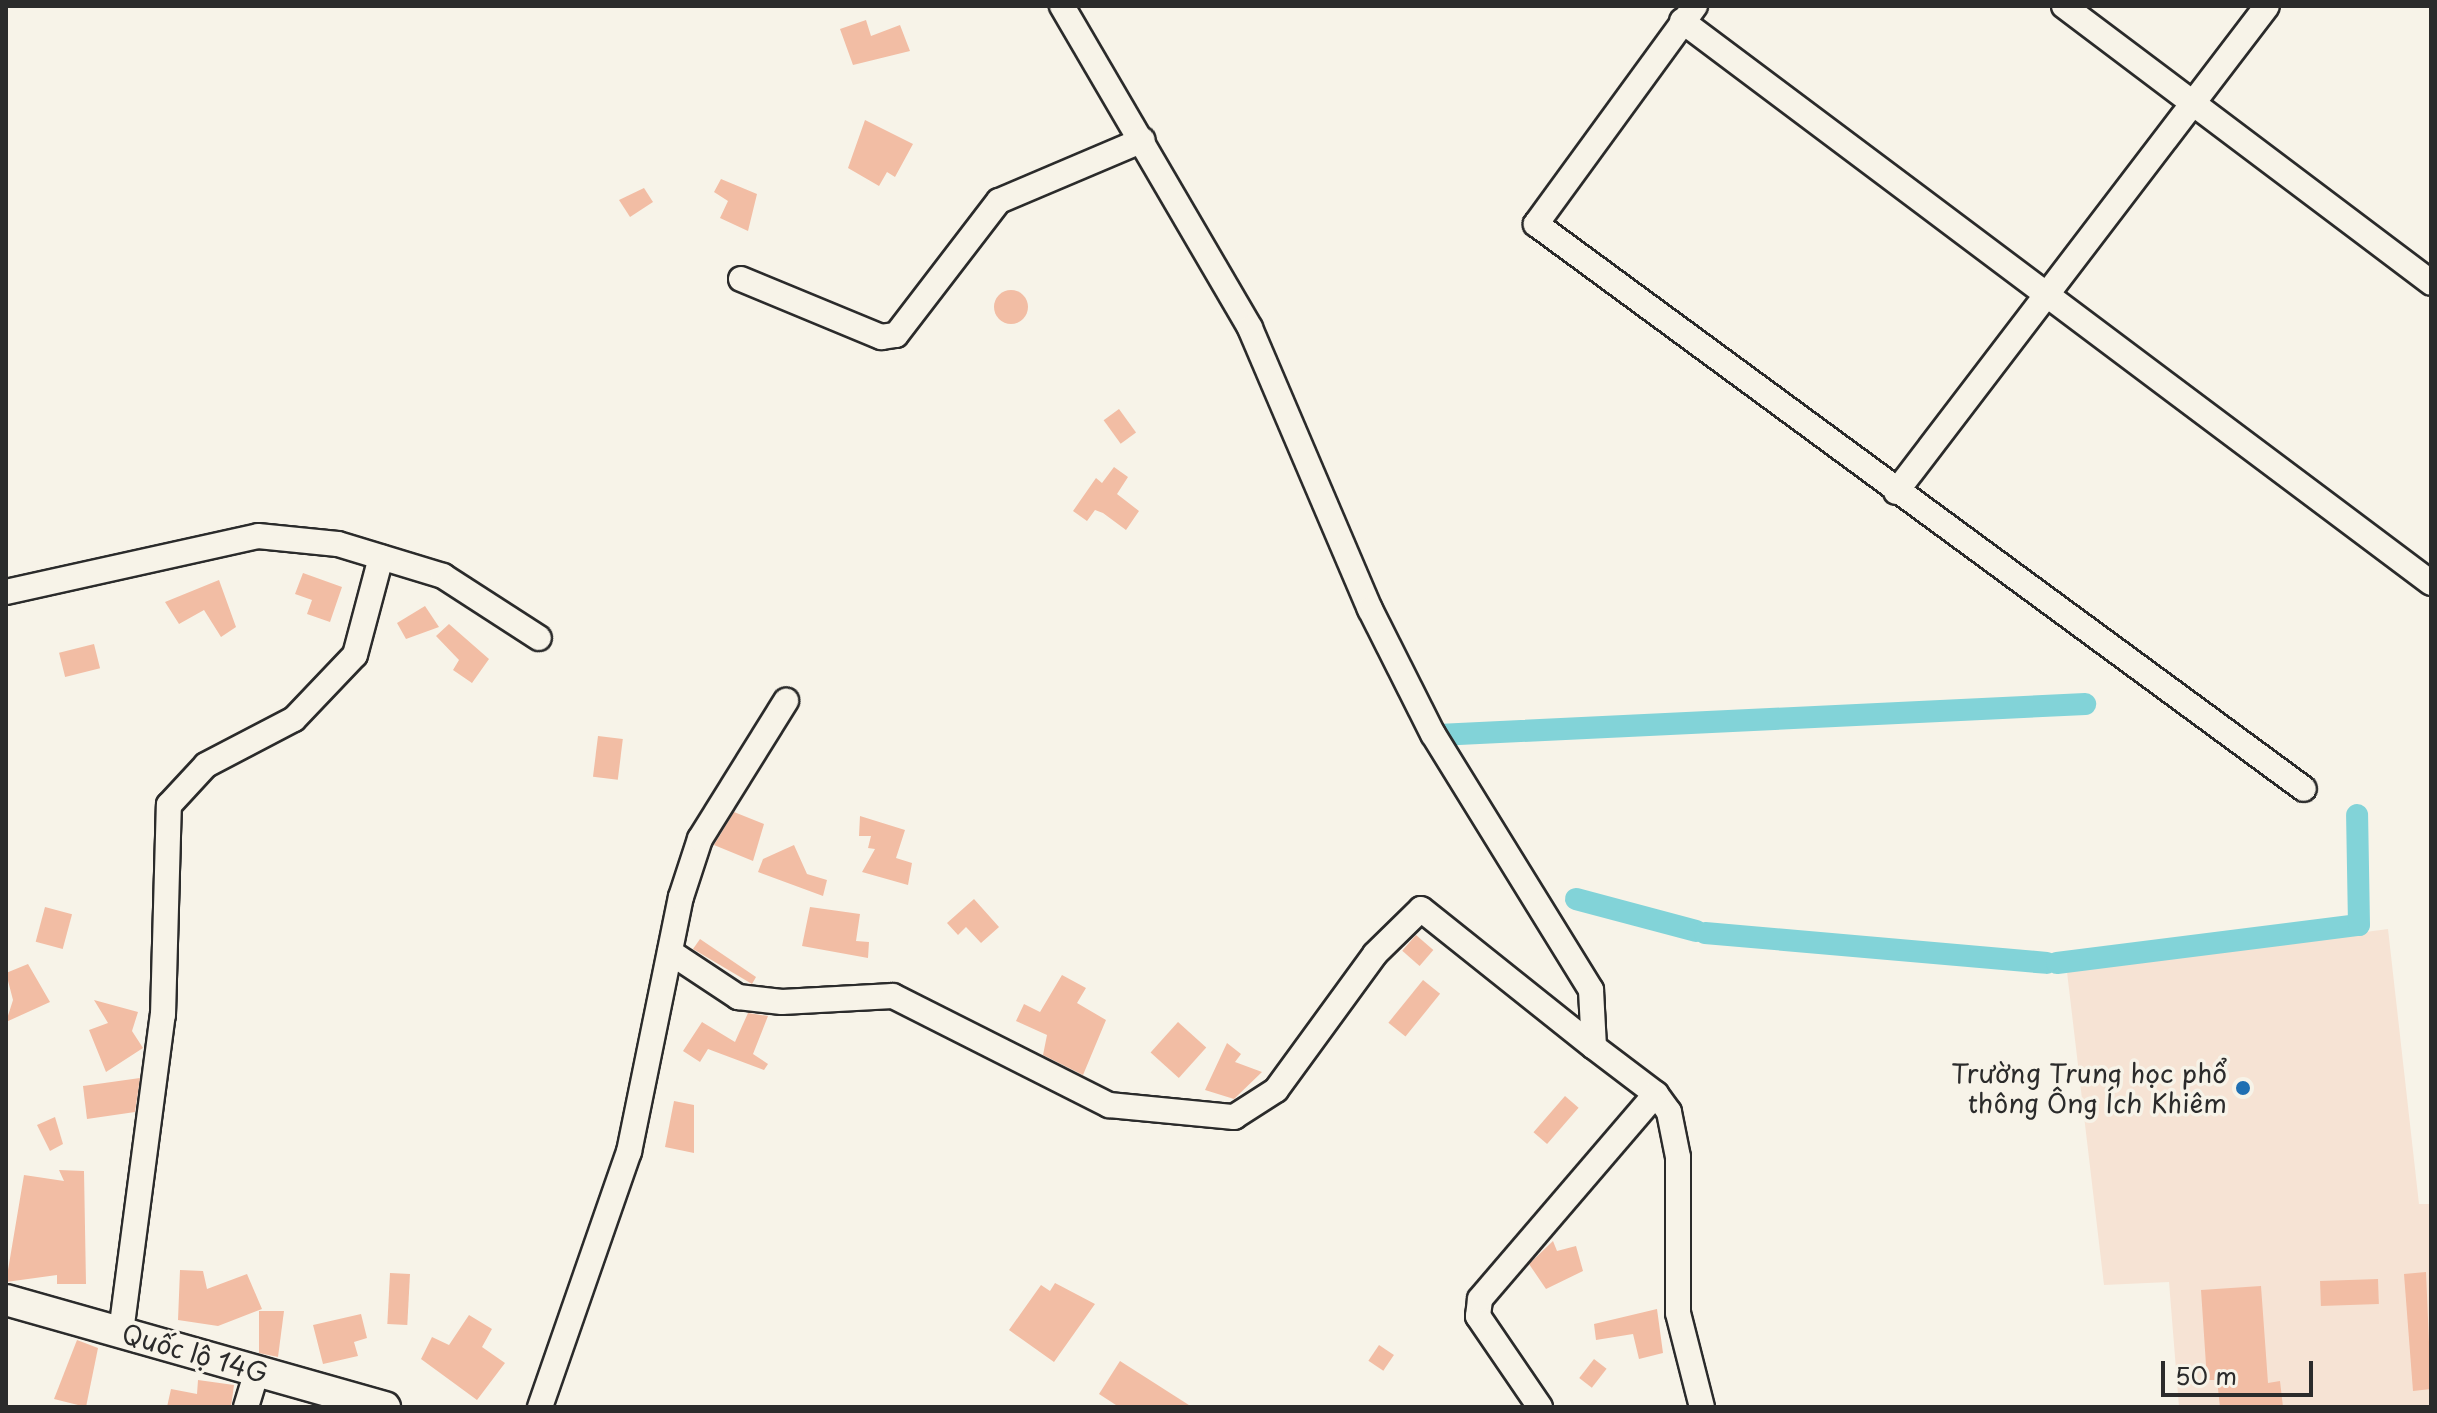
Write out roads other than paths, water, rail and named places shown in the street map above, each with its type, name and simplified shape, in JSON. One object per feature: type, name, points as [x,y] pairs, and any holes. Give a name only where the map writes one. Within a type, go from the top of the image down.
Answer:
[{"type":"main road","name":"Quốc lộ 14G","points":[[6,1300],[385,1407]]},
{"type":"street","points":[[1062,6],[1250,328],[1370,609],[1433,734],[1591,990],[1594,1047]]},
{"type":"street","points":[[2064,6],[2195,100],[2431,283]]},
{"type":"street","points":[[1896,492],[2267,6]]},
{"type":"street","points":[[2304,789],[1896,492],[1536,224],[1689,14],[2043,299],[2431,583]]},
{"type":"street","points":[[741,279],[889,338],[999,201],[1143,140]]},
{"type":"street","points":[[6,592],[258,536],[338,544],[443,576],[539,638]]},
{"type":"street","points":[[121,1332],[163,1015],[169,805],[206,765],[294,719],[355,655],[381,557]]},
{"type":"street","points":[[540,1407],[629,1152],[670,952],[700,839],[786,701]]},
{"type":"street","points":[[670,952],[738,997],[782,1002],[893,996],[1109,1105],[1234,1117],[1276,1090],[1375,954],[1421,909],[1656,1094],[1669,1112],[1678,1157],[1678,1313],[1702,1407]]},
{"type":"street","points":[[1540,1407],[1478,1316],[1480,1299],[1656,1094]]},
{"type":"street","points":[[246,1407],[257,1370]]},
{"type":"waterway","points":[[1438,735],[2085,704]]},
{"type":"waterway","points":[[2057,963],[2359,925],[2357,815]]},
{"type":"waterway","points":[[1576,899],[1696,931]]},
{"type":"waterway","points":[[1705,933],[2047,963]]},
{"type":"place","name":"Trường Trung học phổ thông Ông Ích Khiêm","points":[[2243,1088]]}]
